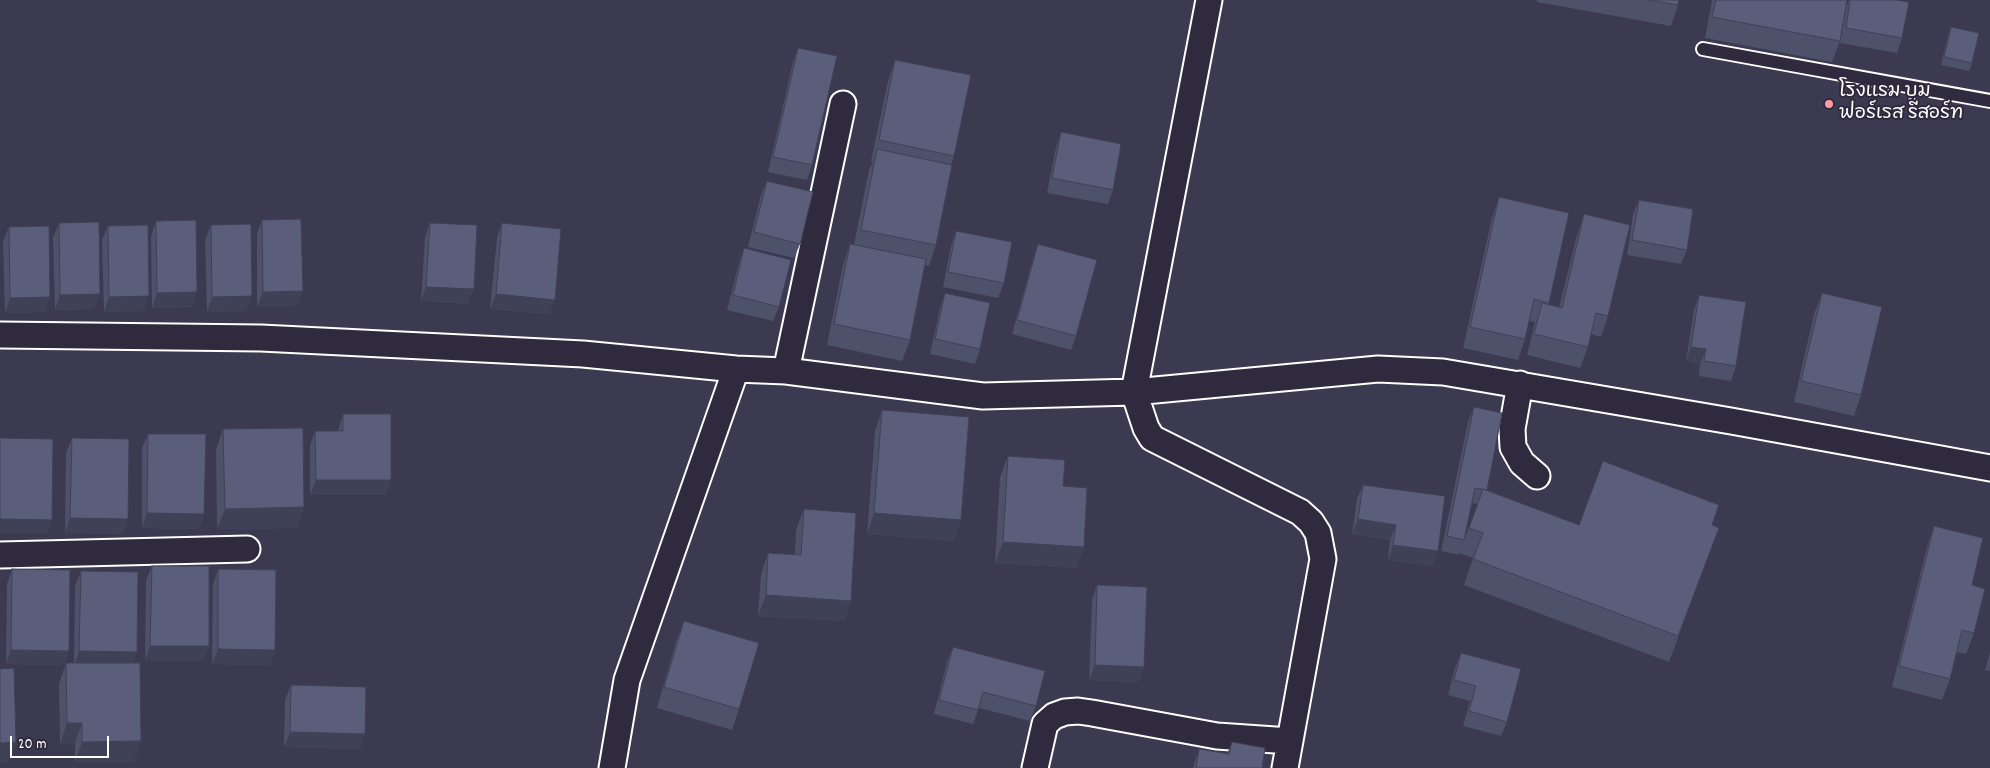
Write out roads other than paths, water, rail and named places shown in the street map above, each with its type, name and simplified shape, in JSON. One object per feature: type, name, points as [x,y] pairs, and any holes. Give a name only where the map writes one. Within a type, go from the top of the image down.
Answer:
[{"type":"street","points":[[1209,0],[1134,392],[1146,428],[1152,438],[1300,512],[1311,522],[1318,533],[1323,559],[1285,768]]},
{"type":"street","points":[[786,372],[843,104]]},
{"type":"street","points":[[0,335],[261,338],[583,354],[786,372],[984,396],[1134,392],[1378,369],[1443,372],[1731,420],[1990,468]]},
{"type":"street","points":[[612,768],[627,680],[736,369]]},
{"type":"street","points":[[1520,384],[1512,429],[1513,447],[1522,463],[1537,476]]},
{"type":"street","points":[[0,555],[247,548]]},
{"type":"street","points":[[1036,768],[1045,724],[1054,716],[1065,712],[1092,713],[1217,736],[1290,741]]},
{"type":"lane","points":[[1703,50],[1990,101]]},
{"type":"place","name":"โรงแรม บูม ฟอร์เรส รีสอร์ท","points":[[1829,104]]}]
